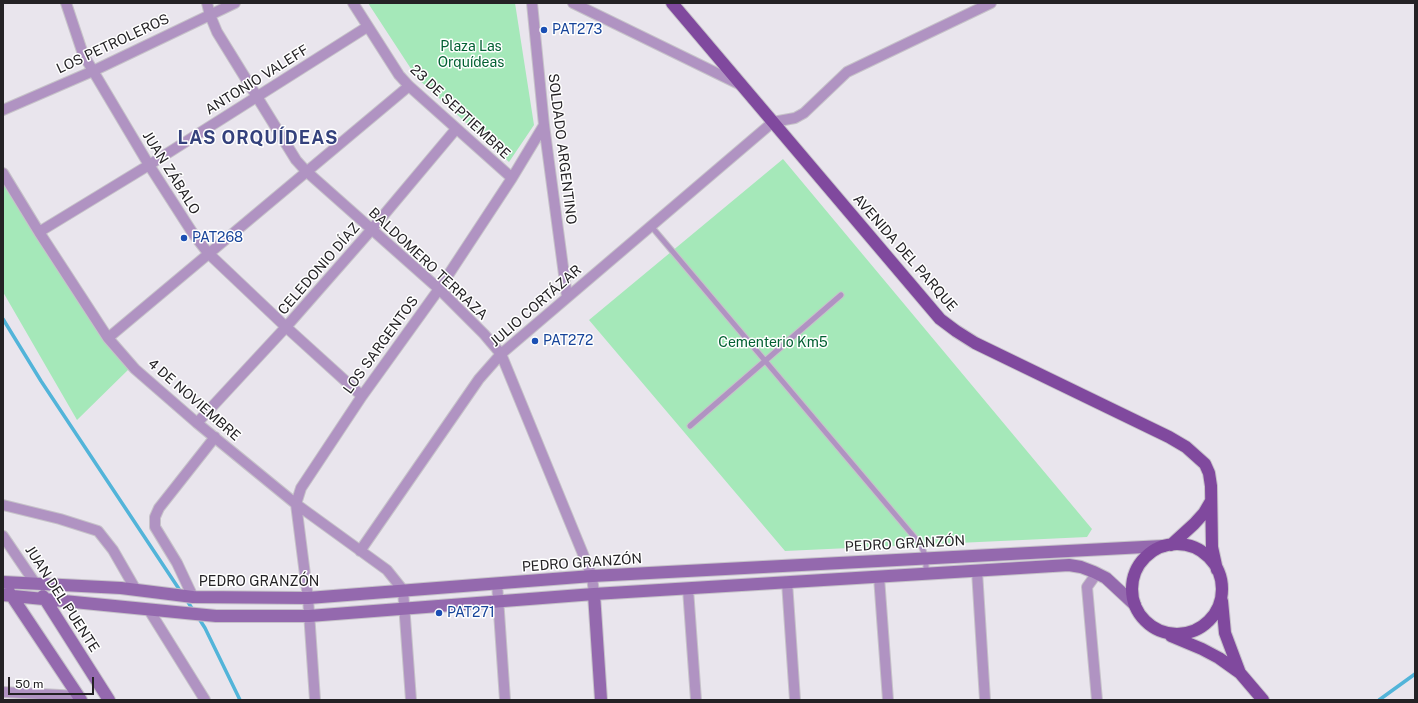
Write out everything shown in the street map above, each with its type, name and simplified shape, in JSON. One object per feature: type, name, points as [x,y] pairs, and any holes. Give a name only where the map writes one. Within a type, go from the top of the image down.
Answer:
[{"type":"main road","name":"AVENIDA DEL PARQUE","points":[[672,3],[940,319],[956,331],[975,342],[1169,437],[1186,447],[1205,464],[1209,473],[1211,486],[1212,546],[1218,570]]},
{"type":"main road","points":[[1212,500],[1194,524],[1167,545],[1149,554],[1138,566],[1132,589],[1135,605],[1143,618],[1149,624],[1219,658],[1240,673],[1263,700]]},
{"type":"main road","points":[[1167,545],[1187,545],[1195,548],[1208,557],[1218,570],[1221,581],[1225,633],[1240,673]]},
{"type":"main road","name":"PEDRO GRANZÓN","points":[[7,596],[216,616],[309,616],[688,588],[722,578],[926,558],[1167,545]]},
{"type":"main road","name":"PEDRO GRANZÓN","points":[[3,582],[136,590],[193,597],[308,598],[592,576],[722,578],[787,582],[1069,565],[1081,566],[1097,573],[1116,587],[1135,605]]},
{"type":"main road","points":[[3,582],[7,596],[80,698]]},
{"type":"main road","name":"JUAN DEL PUENTE","points":[[35,583],[109,700]]},
{"type":"main road","points":[[1163,632],[1171,634],[1187,633],[1202,627],[1213,616],[1219,605],[1222,593]]},
{"type":"main road","points":[[594,594],[601,700]]},
{"type":"street","name":"JUAN ZÁBALO","points":[[66,3],[83,54],[149,165],[192,232],[208,253],[362,396]]},
{"type":"street","name":"BALDOMERO TERRAZA","points":[[207,3],[217,32],[296,160],[306,171],[439,289],[484,334],[501,354],[592,576],[594,594]]},
{"type":"street","name":"LOS PETROLEROS","points":[[3,110],[93,71],[235,3]]},
{"type":"street","name":"23 DE SEPTIEMBRE","points":[[353,3],[399,75],[456,129],[512,178]]},
{"type":"street","name":"SOLDADO ARGENTINO","points":[[532,3],[544,125],[567,297]]},
{"type":"street","points":[[573,3],[743,86]]},
{"type":"street","points":[[773,122],[795,118],[804,113],[847,72],[991,3]]},
{"type":"street","name":"ANTONIO VALEFF","points":[[39,232],[149,165],[368,27]]},
{"type":"street","points":[[108,338],[409,86]]},
{"type":"street","name":"JULIO CORTÁZAR","points":[[360,551],[479,379],[501,354],[773,122]]},
{"type":"street","name":"LOS SARGENTOS","points":[[315,700],[308,598],[296,504],[301,488],[362,396],[439,289],[512,178],[544,125]]},
{"type":"street","name":"CELEDONIO DÍAZ","points":[[198,423],[286,327],[372,229],[456,129]]},
{"type":"street","name":"4 DE NOVIEMBRE","points":[[3,173],[39,232],[108,338],[135,368],[198,423],[296,504],[387,570],[403,590]]},
{"type":"street","points":[[193,597],[177,563],[155,527],[155,517],[159,508],[215,437]]},
{"type":"street","points":[[3,505],[60,519],[98,531],[113,550],[136,590]]},
{"type":"street","name":"JUAN DEL PUENTE","points":[[3,536],[35,583]]},
{"type":"street","points":[[977,571],[984,700]]},
{"type":"street","points":[[1096,700],[1087,587],[1097,573]]},
{"type":"street","points":[[879,577],[888,700]]},
{"type":"street","points":[[787,582],[795,700]]},
{"type":"street","points":[[497,583],[504,700]]},
{"type":"street","points":[[688,588],[696,700]]},
{"type":"street","points":[[403,590],[411,700]]},
{"type":"street","points":[[149,610],[205,700]]},
{"type":"street","points":[[3,692],[80,698]]},
{"type":"lane","points":[[651,226],[920,545],[926,558],[926,574]]},
{"type":"lane","points":[[690,426],[841,295]]},
{"type":"green space","name":"Plaza Las Orquídeas","points":[[368,3],[515,3],[534,125],[509,162],[417,78]]},
{"type":"green space","name":"Cementerio Km5","points":[[783,159],[1092,529],[1087,537],[785,551],[589,320]]},
{"type":"green space","points":[[3,182],[131,367],[77,420],[3,292]]},
{"type":"waterway","points":[[3,319],[41,381],[181,592]]},
{"type":"waterway","points":[[186,599],[193,610]]},
{"type":"waterway","points":[[198,617],[205,628],[240,700]]},
{"type":"waterway","points":[[1379,700],[1415,674]]},
{"type":"place","name":"PAT273","points":[[544,30]]},
{"type":"place","name":"PAT268","points":[[184,238]]},
{"type":"place","name":"PAT272","points":[[535,341]]},
{"type":"place","name":"PAT271","points":[[439,613]]},
{"type":"district","name":"LAS ORQUÍDEAS","points":[[258,138]]}]
